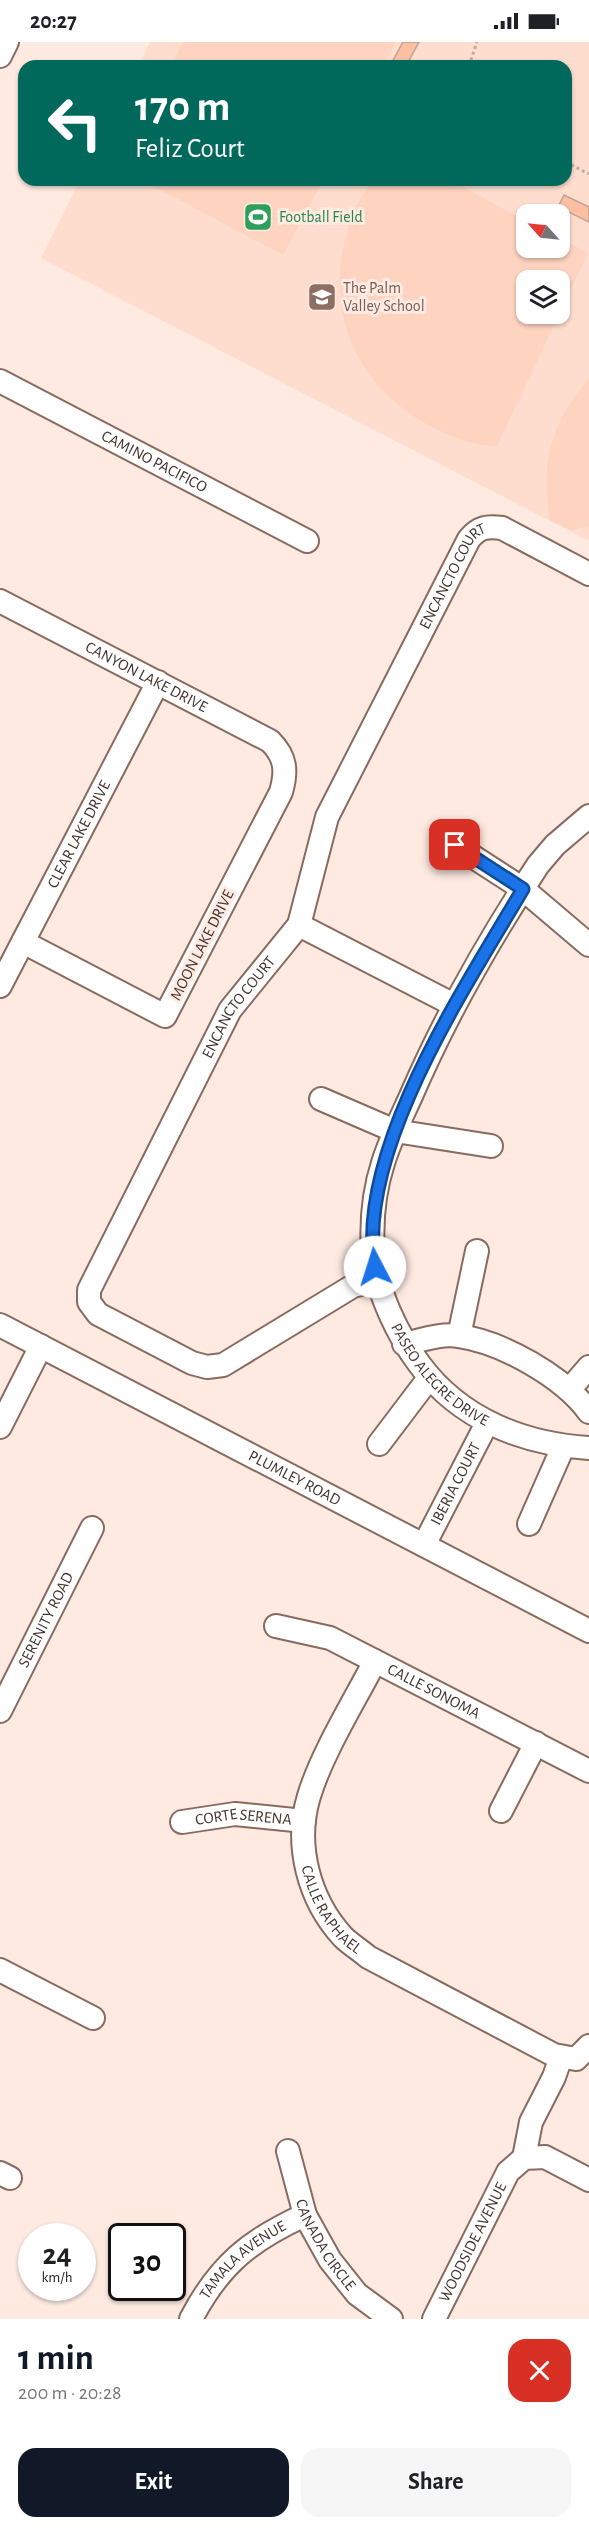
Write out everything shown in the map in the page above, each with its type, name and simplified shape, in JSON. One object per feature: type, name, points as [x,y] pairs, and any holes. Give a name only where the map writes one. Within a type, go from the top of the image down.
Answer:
[{"type":"street","points":[[0,56],[7,42]]},
{"type":"street","name":"CAMINO PACIFICO","points":[[0,381],[308,541]]},
{"type":"street","name":"ENCANCTO COURT","points":[[378,1280],[353,1286],[223,1365],[207,1367],[192,1363],[98,1314],[89,1302],[89,1290],[231,1010],[299,925],[327,817],[469,538],[476,530],[488,526],[502,528],[589,574]]},
{"type":"street","name":"CANYON LAKE DRIVE","points":[[0,601],[270,741],[285,761]]},
{"type":"street","name":"CLEAR LAKE DRIVE","points":[[0,986],[158,682]]},
{"type":"street","name":"MOON LAKE DRIVE","points":[[23,942],[165,1016],[281,792],[286,775],[285,761]]},
{"type":"street","name":"PASEO ALEGRE DRIVE","points":[[589,816],[555,845],[523,889],[454,1005],[382,1164],[375,1201],[373,1254],[378,1280],[404,1344],[429,1378],[458,1404],[487,1423],[519,1436],[563,1447],[589,1448]]},
{"type":"street","points":[[455,845],[523,889],[589,945]]},
{"type":"street","points":[[299,925],[454,1005]]},
{"type":"street","points":[[321,1100],[395,1131],[491,1146]]},
{"type":"street","points":[[459,1336],[477,1251]]},
{"type":"street","name":"PLUMLEY ROAD","points":[[0,1325],[589,1631]]},
{"type":"street","points":[[404,1344],[438,1336],[459,1336],[487,1343],[542,1370],[568,1390],[589,1412]]},
{"type":"street","points":[[0,1427],[41,1347]]},
{"type":"street","points":[[568,1390],[589,1367]]},
{"type":"street","points":[[379,1444],[429,1378]]},
{"type":"street","name":"IBERIA COURT","points":[[424,1545],[487,1423]]},
{"type":"street","points":[[529,1524],[563,1447]]},
{"type":"street","name":"SERENITY ROAD","points":[[0,1711],[92,1528]]},
{"type":"street","name":"CALLE SONOMA","points":[[276,1626],[330,1638],[589,1771]]},
{"type":"street","name":"CALLE RAPHAEL","points":[[375,1661],[319,1771],[309,1797],[304,1821],[304,1857],[313,1889],[328,1918],[344,1938],[368,1957],[558,2056]]},
{"type":"street","points":[[501,1811],[536,1743]]},
{"type":"street","name":"CORTE SERENA","points":[[182,1822],[235,1814],[304,1821]]},
{"type":"street","points":[[0,1970],[93,2018]]},
{"type":"street","points":[[589,2046],[576,2059],[558,2056],[554,2077],[531,2121],[534,2157],[589,2180]]},
{"type":"street","name":"CANADA CIRCLE","points":[[288,2151],[305,2215],[330,2260],[357,2294],[391,2319]]},
{"type":"street","name":"WOODSIDE AVENUE","points":[[434,2319],[508,2172],[534,2157]]},
{"type":"street","name":"TAMALA AVENUE","points":[[191,2319],[219,2274],[244,2248],[270,2231],[305,2215]]},
{"type":"path","points":[[471,60],[477,42]]},
{"type":"path","points":[[572,165],[589,174]]},
{"type":"shaded area","name":"The Palm Valley School","points":[[150,42],[589,42],[589,541],[41,258],[77,186],[572,186],[572,60],[141,60]]},
{"type":"shaded area","points":[[183,42],[396,42],[386,60],[174,60]]},
{"type":"shaded area","name":"Football Field","points":[[153,186],[320,186],[283,255]]},
{"type":"shaded area","points":[[368,186],[461,186],[516,216],[516,258],[570,258],[570,243],[588,253],[570,291],[570,270],[516,270],[516,324],[554,324],[497,446],[478,444],[450,436],[425,423],[401,407],[380,388],[363,366],[351,342],[343,316],[340,289],[341,261],[355,207]]},
{"type":"shaded area","points":[[589,379],[589,526],[571,530],[550,520],[547,500],[548,462],[557,428],[565,411]]},
{"type":"building","points":[[403,42],[419,42],[409,60],[393,60]]},
{"type":"building","points":[[564,195],[589,207],[589,222],[570,213],[570,204],[560,204]]},
{"type":"place","name":"Football Field","points":[[258,217]]},
{"type":"place","name":"The Palm Valley School","points":[[322,297]]},
{"type":"route","points":[[375,1267],[372,1228],[382,1164],[420,1075],[454,1005],[523,889],[455,845]]}]
